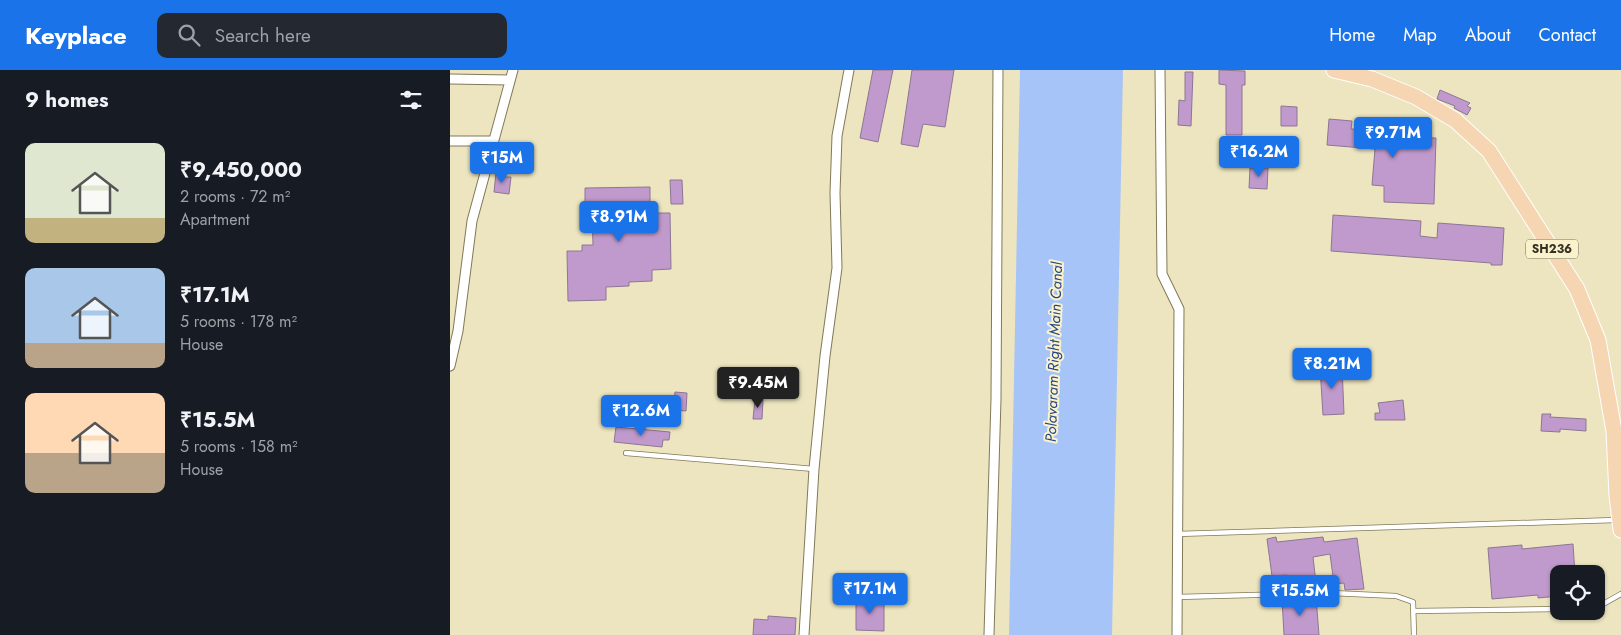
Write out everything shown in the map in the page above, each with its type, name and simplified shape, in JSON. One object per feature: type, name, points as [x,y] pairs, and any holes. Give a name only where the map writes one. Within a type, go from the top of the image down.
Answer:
[{"type":"main road","name":"SH236","points":[[1334,70],[1372,79],[1416,97],[1455,120],[1489,151],[1572,281],[1598,340],[1614,431],[1620,525]]},
{"type":"street","points":[[450,366],[458,332],[472,221],[513,70]]},
{"type":"street","points":[[804,635],[814,469],[825,356],[837,268],[834,192],[837,136],[849,70]]},
{"type":"street","points":[[989,635],[996,399],[998,70]]},
{"type":"street","points":[[1160,70],[1162,274],[1179,309],[1177,635]]},
{"type":"street","points":[[450,79],[510,80]]},
{"type":"street","points":[[450,141],[494,141]]},
{"type":"lane","points":[[626,453],[814,469]]},
{"type":"lane","points":[[1177,534],[1620,525]]},
{"type":"lane","points":[[1177,597],[1322,593],[1396,596],[1413,602],[1414,635]]},
{"type":"lane","points":[[1605,603],[1621,594]]},
{"type":"lane","points":[[1414,611],[1550,609]]},
{"type":"water","name":"Polavaram Right Main Canal","points":[[1020,70],[1123,70],[1112,635],[1009,635]]},
{"type":"building","points":[[873,70],[893,70],[878,142],[860,138]]},
{"type":"building","points":[[912,70],[954,70],[945,127],[923,124],[918,147],[901,144]]},
{"type":"building","points":[[1219,70],[1245,71],[1245,85],[1242,85],[1242,135],[1226,135],[1226,85],[1219,84]]},
{"type":"building","points":[[1185,72],[1193,72],[1191,126],[1178,125],[1179,100],[1185,101]]},
{"type":"building","points":[[1440,90],[1470,103],[1467,106],[1471,108],[1467,115],[1454,108],[1455,106],[1437,99]]},
{"type":"building","points":[[1281,106],[1297,107],[1297,126],[1281,126]]},
{"type":"building","points":[[1388,118],[1403,119],[1401,137],[1436,138],[1434,204],[1384,202],[1384,186],[1372,185],[1375,149],[1327,145],[1329,119],[1352,121],[1351,129],[1384,130]]},
{"type":"building","points":[[1250,168],[1268,168],[1267,189],[1249,188]]},
{"type":"building","points":[[496,173],[506,174],[505,177],[511,177],[509,194],[494,192]]},
{"type":"building","points":[[670,180],[682,180],[683,204],[671,204]]},
{"type":"building","points":[[650,187],[650,213],[670,213],[671,269],[652,270],[652,281],[629,282],[629,286],[606,287],[606,300],[568,301],[567,251],[582,251],[582,245],[593,245],[592,209],[585,209],[585,188]]},
{"type":"building","points":[[1333,215],[1421,221],[1420,236],[1437,238],[1438,223],[1504,228],[1502,265],[1331,251]]},
{"type":"building","points":[[1342,366],[1344,414],[1323,415],[1320,367]]},
{"type":"building","points":[[675,392],[687,393],[686,411],[673,410]]},
{"type":"building","points":[[755,399],[763,400],[762,419],[753,419]]},
{"type":"building","points":[[1403,400],[1405,420],[1375,420],[1375,413],[1380,413],[1378,403]]},
{"type":"building","points":[[1542,414],[1551,414],[1550,417],[1586,419],[1586,431],[1560,429],[1560,432],[1541,431]]},
{"type":"building","points":[[616,427],[670,432],[669,440],[663,440],[662,447],[614,442]]},
{"type":"building","points":[[1276,537],[1277,542],[1323,537],[1324,542],[1357,538],[1364,589],[1345,590],[1344,583],[1334,584],[1330,554],[1313,557],[1316,583],[1298,586],[1297,579],[1288,580],[1287,575],[1272,576],[1267,539]]},
{"type":"building","points":[[1573,544],[1574,565],[1550,565],[1550,597],[1538,598],[1538,595],[1492,599],[1488,548],[1522,545],[1522,549]]},
{"type":"building","points":[[1316,597],[1319,635],[1284,635],[1282,599]]},
{"type":"building","points":[[856,599],[884,600],[884,631],[856,630]]},
{"type":"building","points":[[768,616],[796,618],[795,635],[753,635],[754,619],[768,620]]}]
